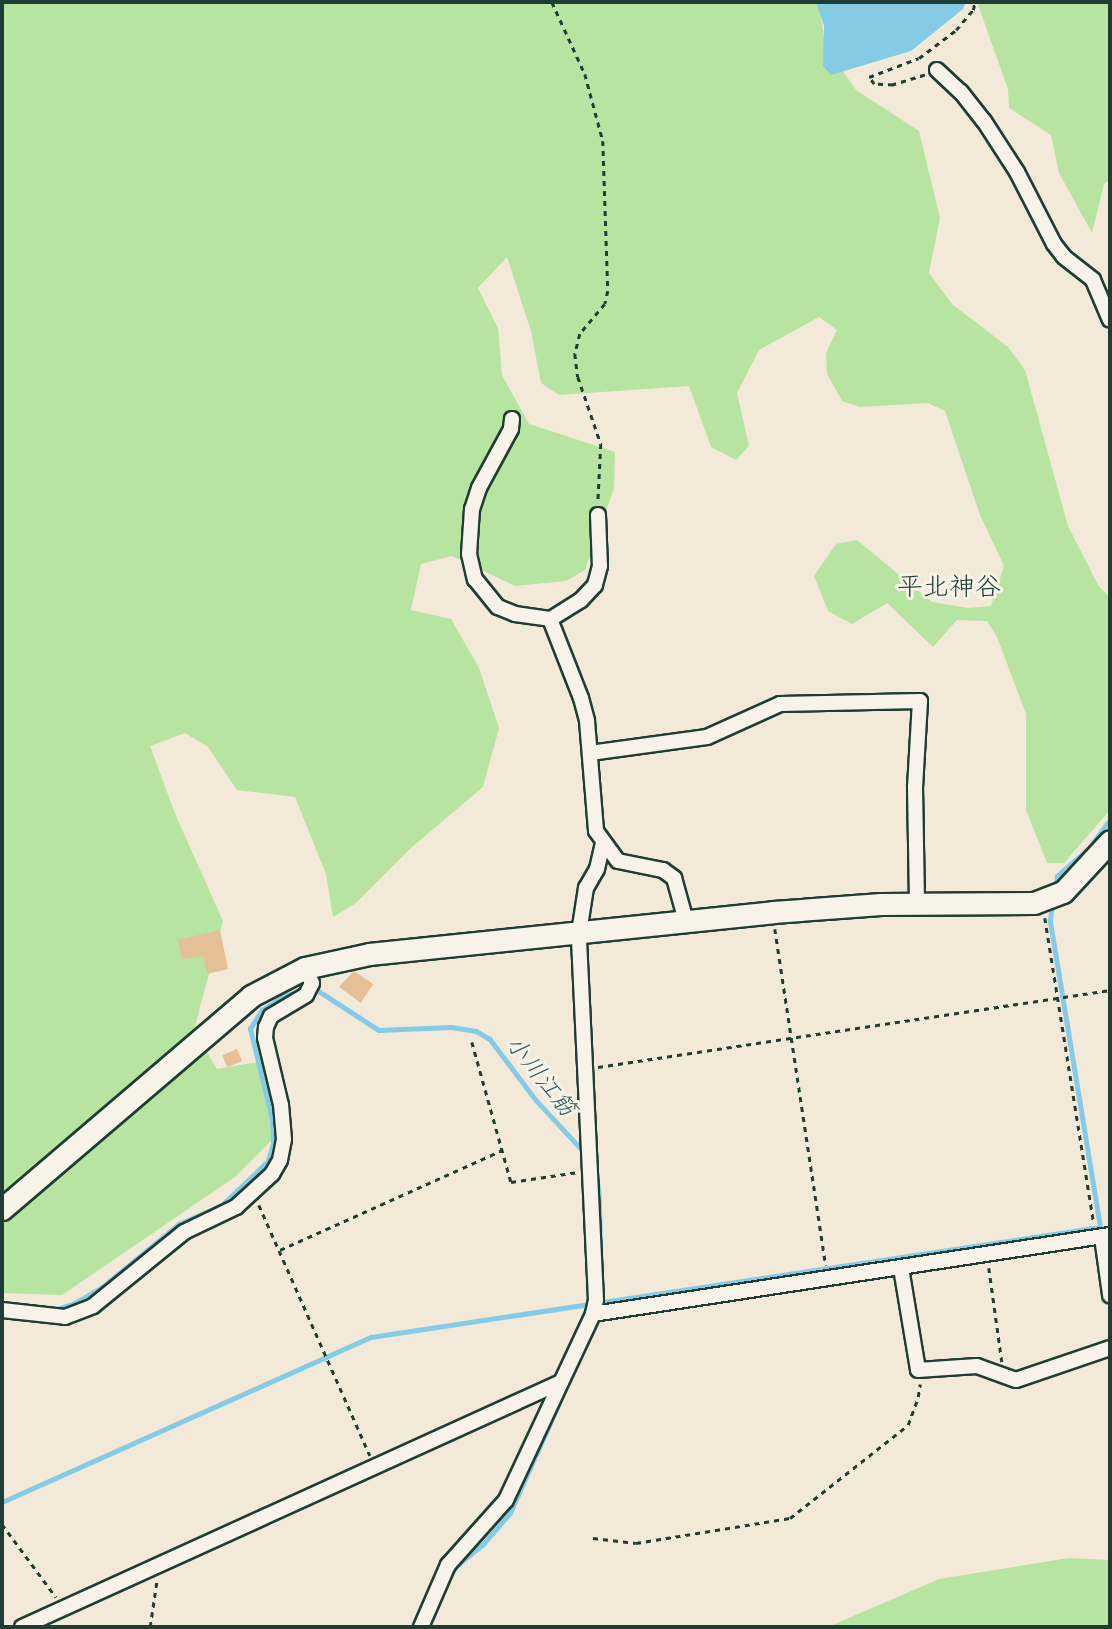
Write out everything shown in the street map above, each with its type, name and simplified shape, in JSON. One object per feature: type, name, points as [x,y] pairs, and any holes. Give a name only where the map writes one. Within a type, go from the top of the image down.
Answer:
[{"type":"street","points":[[937,70],[961,92],[984,121],[1017,172],[1054,244],[1064,257],[1093,280],[1110,320]]},
{"type":"street","points":[[512,419],[511,429],[479,488],[472,509],[469,554],[475,579],[498,607],[515,614],[550,619],[582,600],[595,585],[600,566],[598,515]]},
{"type":"street","points":[[550,619],[582,698],[590,753],[596,831],[618,861],[663,870],[674,877],[680,887],[686,921]]},
{"type":"street","points":[[590,753],[707,737],[780,704],[920,701],[915,787],[917,905]]},
{"type":"street","points":[[2,1209],[251,996],[308,982],[369,954],[773,912],[881,904],[1022,905],[1042,901],[1063,892],[1110,841]]},
{"type":"street","points":[[421,1627],[447,1565],[506,1500],[559,1383],[597,1309],[579,933],[586,888],[597,869],[603,844]]},
{"type":"street","points":[[2,1310],[42,1317],[76,1314],[118,1287],[184,1232],[222,1216],[254,1192],[272,1174],[280,1160],[285,1139],[281,1105],[265,1038],[266,1027],[271,1016],[308,982]]},
{"type":"street","points":[[597,1309],[987,1255],[1102,1232],[1110,1295]]},
{"type":"street","points":[[901,1268],[918,1370],[966,1365],[1016,1380],[1110,1348]]},
{"type":"street","points":[[22,1627],[559,1383]]},
{"type":"path","points":[[552,2],[585,74],[603,142],[608,291],[605,304],[580,334],[575,354],[579,377],[601,444],[598,515]]},
{"type":"path","points":[[937,70],[893,85],[874,84],[869,77],[919,58],[956,30],[973,10],[975,2]]},
{"type":"path","points":[[1042,901],[1057,998],[1102,1232]]},
{"type":"path","points":[[773,912],[826,1263]]},
{"type":"path","points":[[584,1070],[792,1036],[1110,990]]},
{"type":"path","points":[[472,1042],[511,1182],[589,1167]]},
{"type":"path","points":[[281,1250],[502,1150]]},
{"type":"path","points":[[254,1192],[376,1468]]},
{"type":"path","points":[[987,1255],[1004,1376]]},
{"type":"path","points":[[593,1538],[636,1543],[790,1518],[908,1425],[918,1397],[918,1370]]},
{"type":"path","points":[[2,1524],[64,1608]]},
{"type":"path","points":[[150,1627],[159,1565]]},
{"type":"green space","points":[[2,2],[819,2],[825,45],[856,90],[919,131],[940,218],[929,273],[952,304],[1008,347],[1025,370],[1068,526],[1098,585],[1110,598],[1110,810],[1064,863],[1047,863],[1026,810],[1026,714],[997,637],[987,621],[957,620],[933,647],[887,603],[852,624],[828,611],[814,576],[836,544],[857,540],[932,602],[968,608],[991,606],[1004,566],[980,515],[945,411],[928,403],[860,407],[842,401],[827,374],[826,353],[837,330],[819,317],[759,350],[737,393],[749,446],[736,460],[711,447],[689,386],[559,395],[541,383],[531,331],[507,257],[478,288],[498,328],[502,375],[529,424],[615,452],[614,488],[585,570],[566,581],[515,586],[452,556],[421,564],[411,610],[451,619],[479,668],[499,728],[483,787],[412,847],[356,903],[333,917],[326,874],[295,797],[237,790],[208,747],[185,733],[150,746],[176,816],[223,921],[194,1030],[217,1069],[264,1061],[277,1135],[235,1177],[62,1295],[2,1293]]},
{"type":"green space","points":[[977,2],[1110,2],[1110,180],[1104,184],[1092,233],[1059,173],[1051,135],[1009,108],[1008,89]]},
{"type":"green space","points":[[1069,1558],[1110,1560],[1110,1627],[828,1627],[939,1579]]},
{"type":"water","points":[[816,2],[966,2],[963,9],[911,51],[831,75],[823,66],[824,26]]},
{"type":"building","points":[[220,930],[228,969],[207,974],[203,956],[182,959],[178,940]]},
{"type":"building","points":[[354,971],[373,984],[361,1003],[339,987]]},
{"type":"building","points":[[237,1049],[242,1061],[227,1067],[222,1055]]},
{"type":"waterway","points":[[1055,889],[1057,876],[1088,849],[1110,820]]},
{"type":"waterway","points":[[2,1502],[371,1337],[1100,1227],[1050,920],[1052,904]]},
{"type":"waterway","name":"小川江筋","points":[[314,988],[379,1030],[451,1027],[476,1031],[490,1039],[536,1100],[586,1154]]},
{"type":"waterway","name":"小川江筋","points":[[54,1310],[73,1304],[101,1288],[179,1224],[222,1205],[268,1161],[273,1144],[272,1119],[250,1029],[262,1010],[284,996],[305,989]]},
{"type":"waterway","name":"小川江筋","points":[[594,1163],[599,1192],[602,1300]]},
{"type":"waterway","name":"小川江筋","points":[[449,1578],[456,1566],[484,1543],[510,1513],[558,1405]]},
{"type":"district","name":"平北神谷","points":[[949,585]]}]
